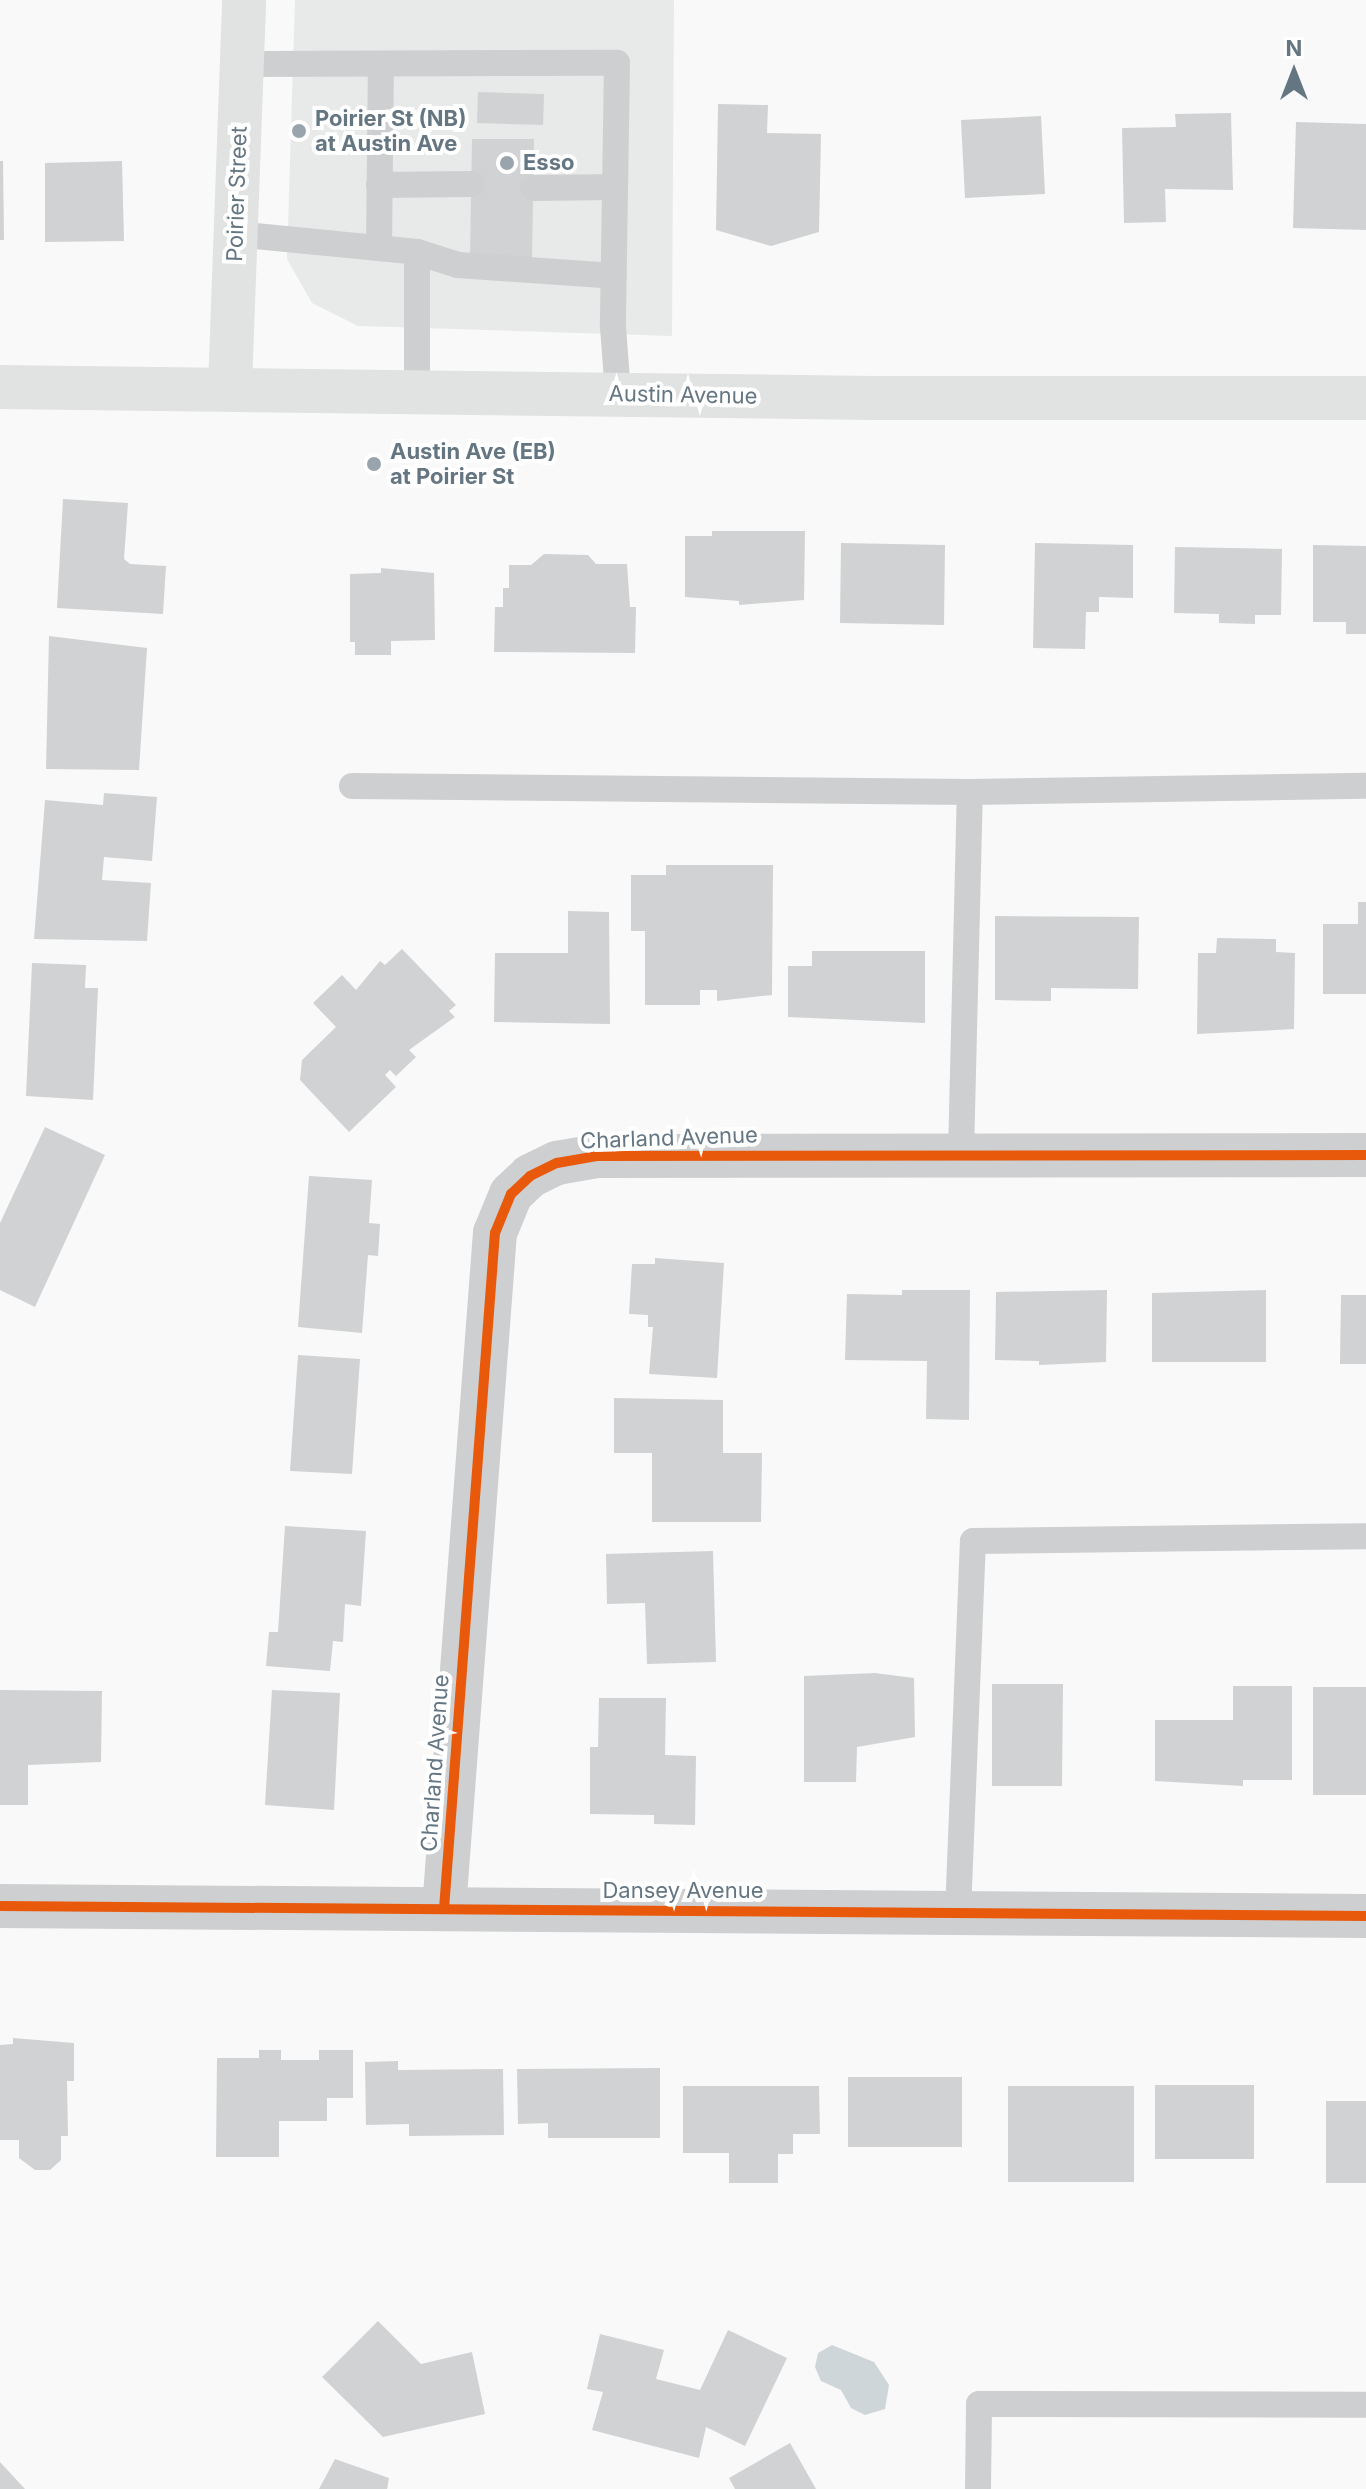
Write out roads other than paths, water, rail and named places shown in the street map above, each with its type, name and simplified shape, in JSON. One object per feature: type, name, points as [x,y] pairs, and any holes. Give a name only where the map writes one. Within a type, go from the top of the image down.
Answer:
[{"type":"main road","name":"Poirier Street","points":[[230,387],[244,0]]},
{"type":"main road","name":"Austin Avenue","points":[[0,387],[1366,398]]},
{"type":"street","name":"Charland Avenue","points":[[444,1909],[495,1233],[511,1194],[557,1163],[596,1156],[1366,1155]]},
{"type":"street","name":"Dansey Avenue","points":[[0,1906],[1366,1916]]},
{"type":"lane","points":[[241,64],[617,63],[614,276],[618,394]]},
{"type":"lane","points":[[379,248],[381,64]]},
{"type":"lane","points":[[379,185],[472,184]]},
{"type":"lane","points":[[533,188],[615,187]]},
{"type":"lane","points":[[235,234],[417,252],[458,265],[614,276]]},
{"type":"lane","points":[[417,252],[417,391]]},
{"type":"lane","points":[[352,786],[970,792],[1366,786]]},
{"type":"lane","points":[[961,1154],[970,792]]},
{"type":"lane","points":[[958,1913],[973,1541],[1366,1536]]},
{"type":"lane","points":[[978,2489],[979,2404],[1366,2405]]},
{"type":"place","name":"Poirier St (NB) at Austin Ave","points":[[299,131]]},
{"type":"place","name":"Esso","points":[[507,163]]},
{"type":"place","name":"Austin Ave (EB) at Poirier St","points":[[374,464]]}]
